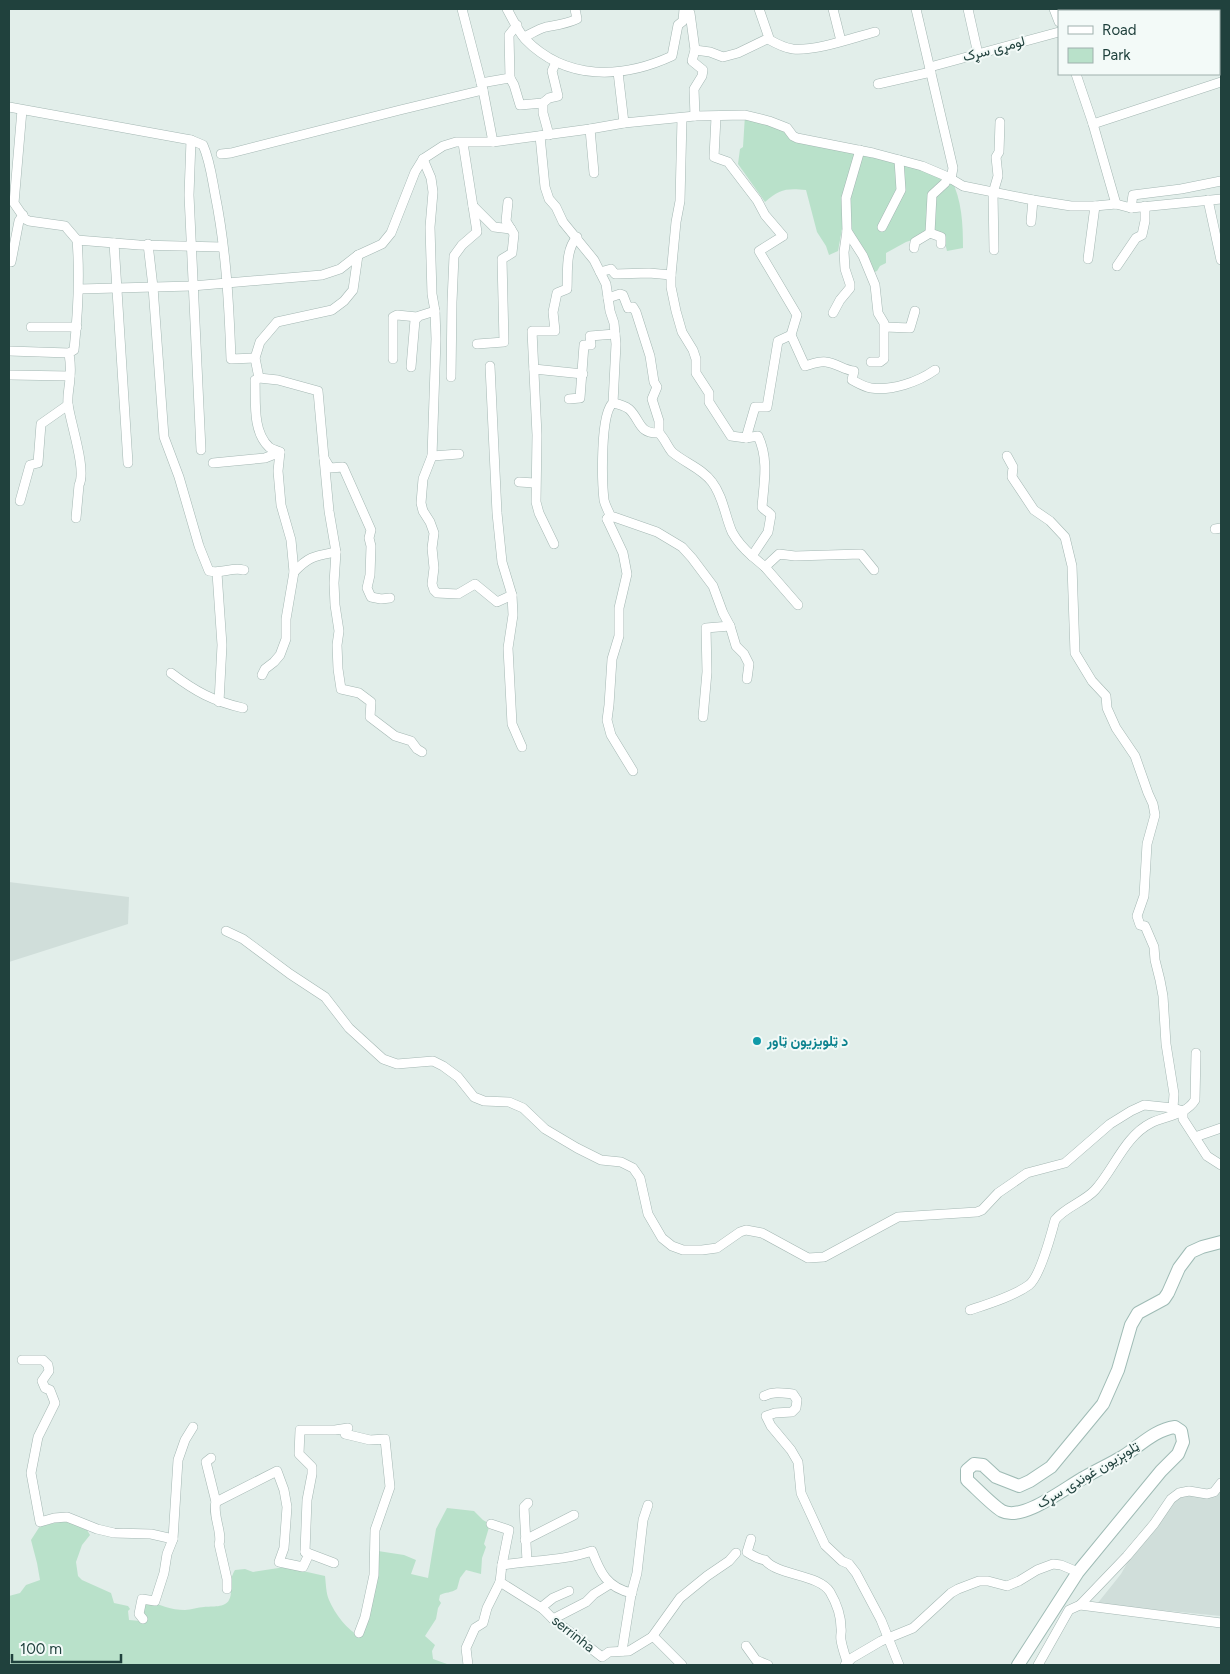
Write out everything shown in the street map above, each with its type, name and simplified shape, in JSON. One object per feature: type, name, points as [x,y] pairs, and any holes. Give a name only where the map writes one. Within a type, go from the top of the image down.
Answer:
[{"type":"street","points":[[462,9],[482,87],[493,142]]},
{"type":"street","points":[[507,9],[524,37],[539,52],[567,67],[597,72],[618,72],[653,64],[672,56],[678,25],[683,21],[685,9],[690,13],[695,50],[692,61],[703,70],[702,76],[694,89],[695,116]]},
{"type":"street","points":[[524,37],[544,27],[562,25],[577,19],[575,9]]},
{"type":"street","points":[[759,9],[768,39]]},
{"type":"street","points":[[833,9],[841,41]]},
{"type":"street","points":[[916,9],[953,168],[950,178],[932,195],[930,233]]},
{"type":"street","points":[[968,9],[978,54]]},
{"type":"street","points":[[517,25],[509,35],[510,78],[520,105],[543,103],[549,98],[558,96],[552,71],[556,62]]},
{"type":"street","points":[[768,39],[793,49],[841,41],[875,32]]},
{"type":"street","name":"لومړی سړک","points":[[878,84],[1058,32]]},
{"type":"street","points":[[695,50],[710,52],[723,57],[738,53],[768,39]]},
{"type":"street","points":[[618,72],[624,123]]},
{"type":"street","points":[[1076,75],[1093,124],[1116,204]]},
{"type":"street","points":[[221,154],[231,154],[400,110],[510,78]]},
{"type":"street","points":[[1093,124],[1221,82]]},
{"type":"street","points":[[543,103],[545,187],[563,222],[594,260],[606,284],[615,334],[614,403]]},
{"type":"street","points":[[9,107],[191,140],[203,145],[207,153],[220,219],[222,247],[228,282],[231,359],[255,358]]},
{"type":"street","points":[[9,351],[69,353],[74,350],[77,327],[77,297],[79,289],[77,240],[65,226],[29,221],[11,204],[22,110]]},
{"type":"street","points":[[79,289],[192,286],[322,275],[340,269],[358,255],[382,244],[391,233],[415,172],[423,159],[443,146],[456,142],[493,142],[624,123],[695,116],[746,115],[787,128],[797,138],[860,150],[922,166],[963,186],[1071,206],[1116,204],[1131,208],[1221,199]]},
{"type":"street","points":[[716,117],[714,157],[728,162],[783,236],[759,251],[797,315],[790,335],[778,341],[767,407],[755,407],[746,438]]},
{"type":"street","points":[[682,118],[680,201],[671,275],[676,311],[682,332],[696,359],[696,373],[709,394],[709,402],[731,436],[746,438],[758,436],[764,447],[766,468],[762,507],[764,510],[769,511],[771,515],[768,532],[752,556]]},
{"type":"street","points":[[994,250],[993,193],[998,176],[996,156],[999,152],[1000,122]]},
{"type":"street","points":[[590,129],[594,173]]},
{"type":"street","points":[[191,140],[189,195],[201,450]]},
{"type":"street","points":[[451,377],[454,256],[462,245],[477,232],[463,143]]},
{"type":"street","points":[[833,313],[840,300],[850,288],[845,269],[844,252],[847,232],[846,198],[860,150]]},
{"type":"street","points":[[423,159],[431,178],[433,192],[430,227],[432,294],[435,311],[435,395],[432,456],[423,479],[421,503],[434,533],[432,584],[437,593],[458,594],[475,584],[497,602],[512,595]]},
{"type":"street","points":[[882,226],[901,190],[899,160]]},
{"type":"street","points":[[1131,208],[1133,195],[1181,189],[1221,181]]},
{"type":"street","points":[[1031,222],[1033,200]]},
{"type":"street","points":[[1208,200],[1221,260]]},
{"type":"street","points":[[478,344],[504,342],[502,259],[512,253],[514,234],[506,221],[508,202]]},
{"type":"street","points":[[473,206],[494,227],[510,229]]},
{"type":"street","points":[[1088,259],[1096,206]]},
{"type":"street","points":[[1117,266],[1136,238],[1142,235],[1145,221],[1145,206]]},
{"type":"street","points":[[11,262],[19,221],[23,215]]},
{"type":"street","points":[[847,232],[863,256],[875,285],[878,313],[882,317],[884,327],[884,359],[880,362],[871,362]]},
{"type":"street","points":[[930,233],[941,237],[941,244]]},
{"type":"street","points":[[914,248],[915,242],[930,233]]},
{"type":"street","points":[[554,544],[539,513],[536,502],[537,435],[532,331],[554,331],[553,312],[557,293],[567,289],[568,256],[577,237]]},
{"type":"street","points":[[77,240],[222,247]]},
{"type":"street","points":[[114,243],[128,463]]},
{"type":"street","points":[[148,244],[164,437],[179,477],[206,568],[208,571],[217,573],[235,568],[244,570]]},
{"type":"street","points":[[259,378],[255,358],[260,342],[277,322],[332,310],[344,301],[353,290],[358,255]]},
{"type":"street","points":[[600,272],[611,269],[615,274],[649,273],[671,275]]},
{"type":"street","points":[[608,298],[620,294],[623,295],[628,308],[633,307],[636,312],[650,356],[654,382],[657,387],[652,399],[659,421],[659,433]]},
{"type":"street","points":[[393,359],[393,317],[397,315],[417,317],[435,311]]},
{"type":"street","points":[[884,327],[910,328],[915,311]]},
{"type":"street","points":[[411,366],[417,317]]},
{"type":"street","points":[[31,328],[77,327]]},
{"type":"street","points":[[569,399],[580,398],[584,345],[591,344],[590,336],[615,334]]},
{"type":"street","points":[[790,335],[805,366],[819,362],[828,362],[854,372],[852,380],[860,385],[872,388],[901,385],[924,377],[935,370]]},
{"type":"street","points":[[69,353],[68,406],[79,453],[81,481],[76,518]]},
{"type":"street","points":[[490,366],[497,513],[502,562],[512,595],[513,615],[508,648],[508,679],[512,724],[522,747]]},
{"type":"street","points":[[534,369],[582,374]]},
{"type":"street","points":[[10,375],[70,376]]},
{"type":"street","points":[[280,452],[269,447],[261,435],[257,423],[255,380],[259,378],[278,380],[318,391],[329,511],[336,552],[334,583],[339,631],[337,645],[338,669],[342,689],[359,693],[371,702],[370,717],[395,736],[411,741],[417,750],[422,752]]},
{"type":"street","points":[[614,403],[628,408],[644,430],[650,433],[659,433],[670,450],[705,474],[714,483],[732,532],[737,540],[798,605]]},
{"type":"street","points":[[607,519],[610,515],[604,502],[603,436],[609,406],[614,403]]},
{"type":"street","points":[[20,501],[30,465],[38,463],[41,424],[68,406]]},
{"type":"street","points":[[213,463],[265,458],[280,452]]},
{"type":"street","points":[[262,675],[264,669],[280,655],[286,640],[286,619],[294,572],[291,540],[281,505],[278,471],[280,452]]},
{"type":"street","points":[[432,456],[459,454]]},
{"type":"street","points":[[1007,456],[1013,467],[1012,477],[1034,510],[1065,537],[1072,566],[1075,653],[1092,682],[1106,696],[1107,708],[1116,728],[1135,756],[1153,804],[1155,815],[1147,844],[1144,896],[1137,916],[1140,924],[1145,926],[1150,934],[1160,980],[1166,1044],[1174,1094],[1173,1108]]},
{"type":"street","points":[[324,458],[330,468],[343,467],[371,530],[370,575],[367,588],[370,595],[381,600],[390,598]]},
{"type":"street","points":[[519,482],[535,483]]},
{"type":"street","points":[[607,519],[614,517],[657,532],[682,547],[712,586],[730,626],[736,646],[744,654],[749,664],[747,679]]},
{"type":"street","points":[[607,519],[623,553],[627,574],[619,608],[619,636],[612,659],[607,720],[611,735],[633,771]]},
{"type":"street","points":[[294,572],[305,560],[336,552]]},
{"type":"street","points":[[765,568],[779,554],[795,556],[861,554],[874,570]]},
{"type":"street","points":[[217,573],[222,645],[219,702]]},
{"type":"street","points":[[703,717],[707,672],[706,628],[730,626]]},
{"type":"street","points":[[171,673],[204,696],[243,708]]},
{"type":"street","points":[[226,931],[243,938],[290,974],[325,997],[349,1028],[383,1060],[397,1064],[433,1061],[458,1077],[474,1097],[484,1101],[509,1102],[523,1108],[545,1129],[577,1148],[601,1160],[622,1162],[633,1168],[640,1178],[648,1214],[662,1238],[672,1246],[683,1250],[717,1248],[746,1230],[762,1233],[808,1258],[824,1257],[898,1217],[942,1215],[982,1210],[998,1193],[1027,1173],[1065,1163],[1110,1124],[1130,1111],[1144,1106],[1173,1108],[1183,1111]]},
{"type":"street","points":[[970,1310],[999,1300],[1030,1285],[1037,1273],[1058,1216],[1081,1202],[1095,1190],[1136,1133],[1152,1122],[1183,1111],[1195,1100],[1196,1053]]},
{"type":"street","points":[[1183,1111],[1184,1119],[1208,1156],[1221,1165]]},
{"type":"street","points":[[1195,1137],[1221,1128]]},
{"type":"street","name":"ټلوېزيون غونډۍ سړک","points":[[1018,1665],[1078,1572],[1161,1471],[1178,1454],[1183,1442],[1181,1431],[1175,1427],[1167,1428],[1152,1435],[1122,1457],[1033,1508],[1014,1513],[1002,1511],[967,1480],[967,1470],[974,1464],[983,1465],[996,1477],[1019,1486],[1030,1481],[1051,1466],[1103,1404],[1118,1370],[1131,1325],[1138,1313],[1164,1299],[1179,1268],[1191,1252],[1221,1242]]},
{"type":"street","points":[[22,1360],[43,1360],[48,1365],[49,1371],[42,1381],[45,1388],[50,1390],[55,1403],[38,1437],[31,1472],[40,1522],[67,1517],[97,1529],[114,1533],[150,1534],[173,1539]]},
{"type":"street","points":[[764,1396],[769,1393],[781,1392],[793,1394],[797,1400],[796,1408],[792,1412],[775,1413],[766,1416],[771,1426],[791,1450],[798,1462],[801,1493],[825,1545],[842,1561],[849,1564],[856,1573],[874,1604],[899,1665]]},
{"type":"street","points":[[143,1619],[139,1614],[142,1599],[155,1601],[164,1573],[167,1554],[173,1539],[178,1460],[185,1440],[193,1427]]},
{"type":"street","points":[[216,1502],[278,1471],[287,1507],[284,1548],[279,1562],[303,1567],[309,1554],[305,1552],[307,1500],[312,1467],[299,1454],[300,1430],[348,1428],[345,1434],[370,1440],[384,1439],[390,1487],[375,1530],[374,1575],[365,1617],[359,1633]]},
{"type":"street","points":[[211,1458],[206,1462],[216,1502],[214,1505],[221,1539],[219,1544],[227,1579],[226,1589]]},
{"type":"street","points":[[1038,1665],[1069,1610],[1080,1605],[1127,1556],[1171,1500],[1179,1493],[1189,1491],[1207,1494],[1214,1492],[1221,1484]]},
{"type":"street","points":[[527,1561],[524,1507],[528,1502]]},
{"type":"street","points":[[622,1651],[637,1573],[643,1520],[648,1505]]},
{"type":"street","points":[[525,1540],[574,1515]]},
{"type":"street","points":[[468,1665],[466,1648],[475,1628],[483,1623],[487,1608],[500,1582],[509,1530],[491,1524]]},
{"type":"street","points":[[751,1539],[746,1552],[755,1558],[765,1560],[782,1571],[792,1572],[813,1580],[828,1589],[839,1610],[841,1643],[846,1664],[888,1638],[913,1628],[951,1593],[979,1581],[988,1581],[1007,1586],[1053,1564],[1078,1572]]},
{"type":"street","points":[[502,1565],[567,1558],[592,1551],[600,1572],[610,1584],[632,1593]]},
{"type":"street","points":[[305,1552],[334,1563]]},
{"type":"street","name":"serrinha","points":[[500,1582],[543,1609],[602,1661],[609,1652],[629,1651],[653,1636],[680,1598],[729,1561],[736,1553]]},
{"type":"street","points":[[553,1619],[586,1602],[594,1594],[610,1584]]},
{"type":"street","points":[[543,1609],[543,1606],[553,1598],[569,1591]]},
{"type":"street","points":[[1080,1605],[1221,1622]]},
{"type":"street","points":[[653,1636],[682,1665]]},
{"type":"street","points":[[746,1646],[756,1660],[768,1665]]},
{"type":"shaded area","points":[[9,882],[129,897],[128,924],[9,962]]},
{"type":"shaded area","points":[[1221,1483],[1221,1616],[1097,1604],[1179,1493],[1207,1494]]},
{"type":"green space","points":[[745,115],[769,121],[793,136],[860,150],[951,179],[960,204],[963,248],[947,251],[944,239],[924,236],[906,242],[886,253],[886,263],[870,274],[849,227],[842,229],[838,251],[829,255],[826,246],[817,232],[806,190],[784,190],[765,202],[738,164],[740,149],[743,147]]},
{"type":"green space","points":[[447,1508],[474,1511],[490,1524],[484,1544],[486,1547],[482,1558],[481,1574],[466,1570],[460,1578],[457,1589],[440,1595],[439,1600],[441,1603],[436,1619],[425,1636],[435,1645],[432,1651],[433,1659],[447,1665],[10,1665],[9,1596],[20,1593],[26,1585],[40,1580],[31,1540],[40,1526],[65,1521],[87,1530],[90,1535],[82,1545],[76,1562],[78,1576],[82,1580],[111,1593],[114,1603],[128,1606],[130,1609],[128,1611],[129,1620],[141,1621],[143,1603],[148,1601],[180,1610],[225,1604],[230,1597],[231,1579],[235,1570],[245,1569],[253,1572],[285,1567],[325,1576],[328,1597],[335,1611],[346,1626],[361,1637],[378,1551],[404,1555],[416,1560],[411,1574],[428,1578],[436,1529]]},
{"type":"place","name":"د ټلویزیون ټاور","points":[[757,1041]]}]
